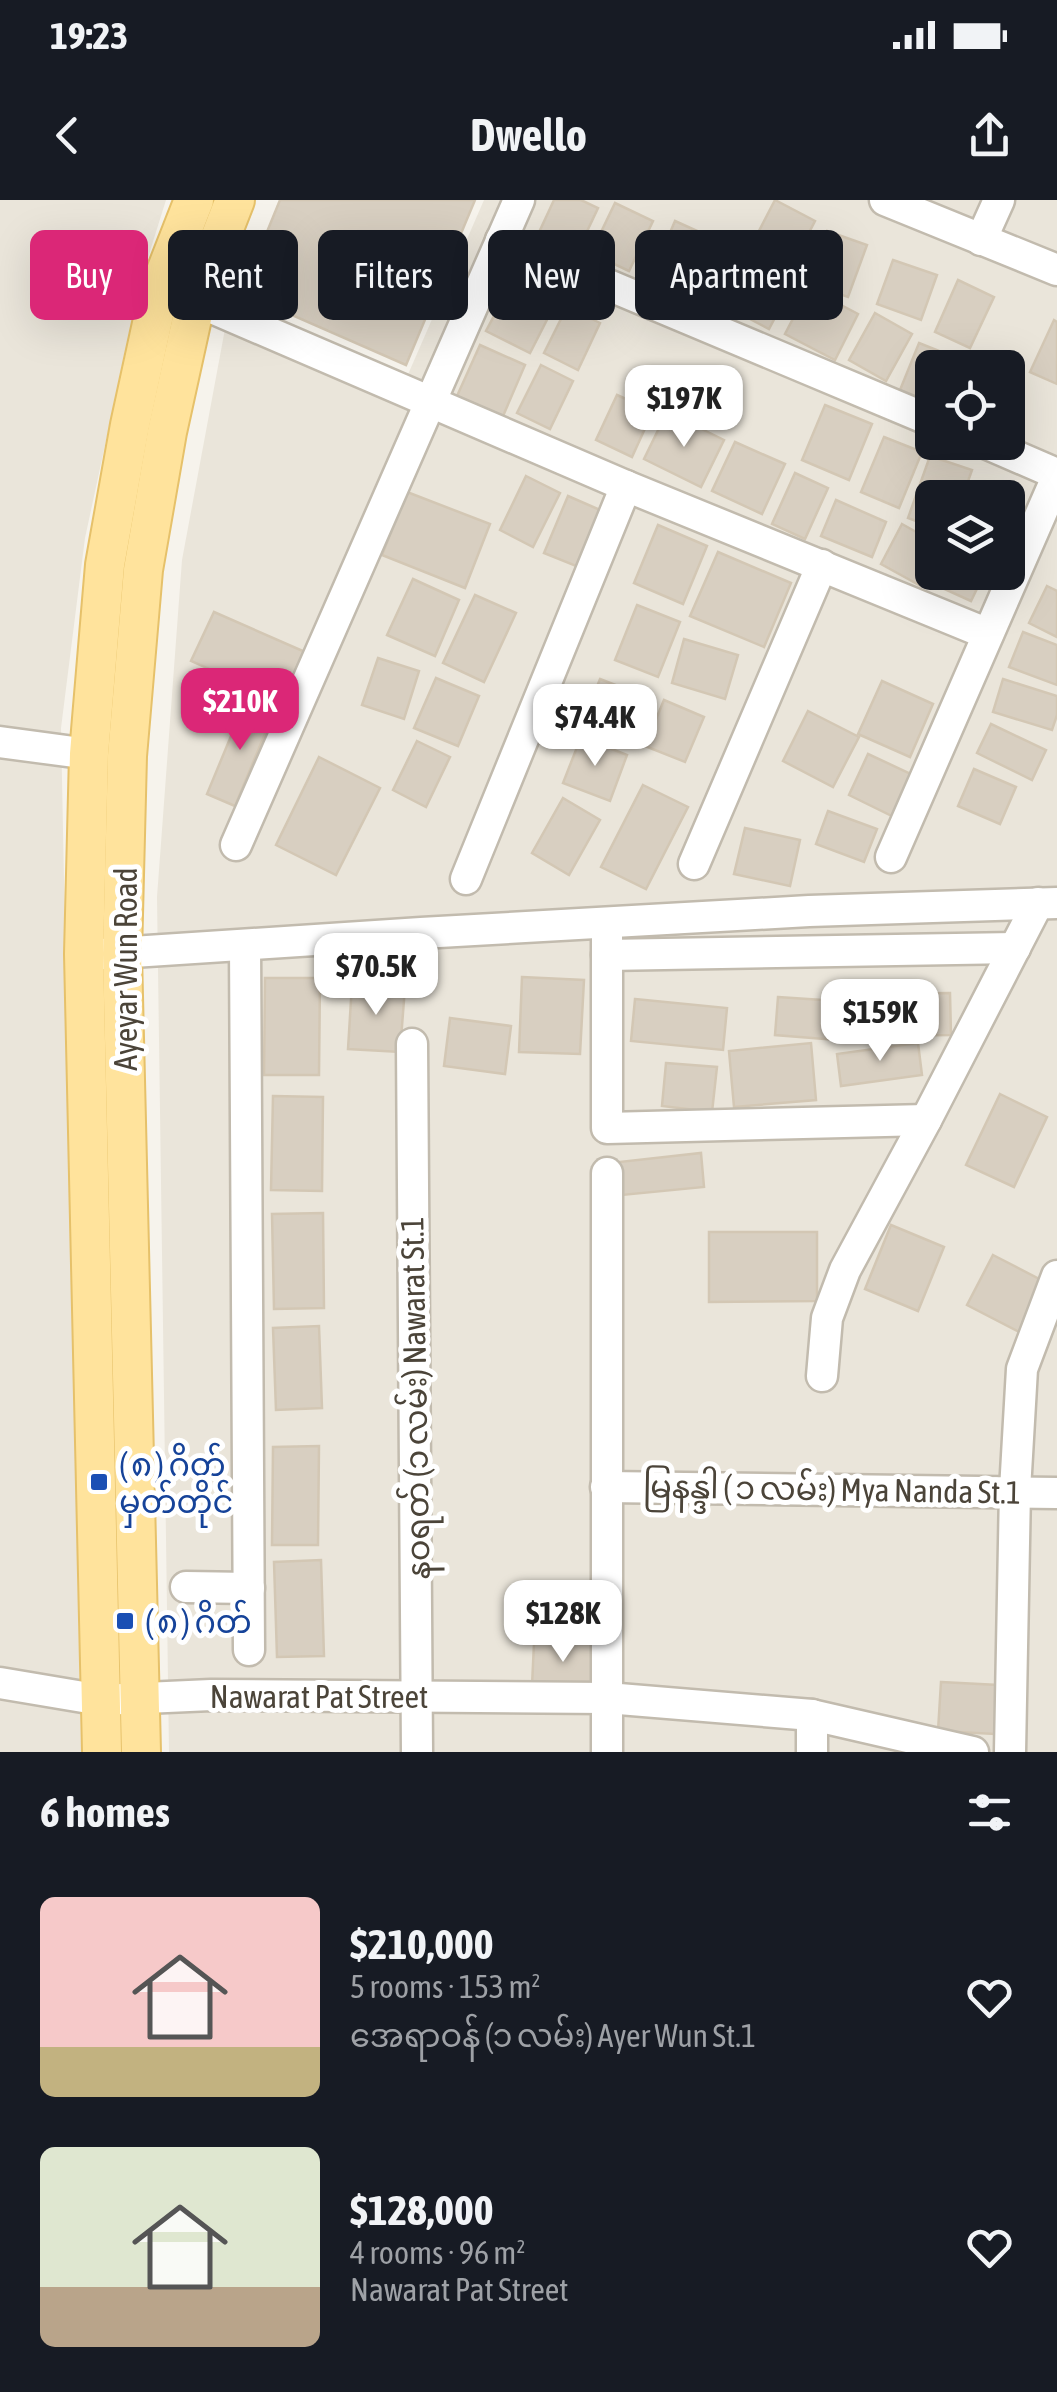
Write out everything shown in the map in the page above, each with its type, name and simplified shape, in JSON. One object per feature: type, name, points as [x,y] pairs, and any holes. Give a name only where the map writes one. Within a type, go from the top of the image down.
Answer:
[{"type":"main road","name":"Ayeyar Wun Road","points":[[102,1752],[84,954],[89,754],[105,565],[130,425],[160,287],[194,200]]},
{"type":"main road","name":"Ayeyar Wun Road","points":[[223,230],[235,200]]},
{"type":"main road","name":"Ayeyar Wun Road","points":[[141,1752],[122,954],[127,756],[143,570],[192,320]]},
{"type":"street","points":[[506,230],[518,200]]},
{"type":"street","points":[[885,200],[1057,270]]},
{"type":"street","points":[[981,240],[999,200]]},
{"type":"street","points":[[236,845],[488,272]]},
{"type":"street","points":[[160,287],[168,290]]},
{"type":"street","points":[[615,288],[915,414]]},
{"type":"street","points":[[241,320],[626,486],[988,634]]},
{"type":"street","points":[[890,857],[1057,476],[1022,460]]},
{"type":"street","points":[[466,879],[626,486]]},
{"type":"street","points":[[694,864],[822,565]]},
{"type":"street","points":[[0,742],[89,754]]},
{"type":"street","points":[[84,954],[809,912],[1047,903]]},
{"type":"street","points":[[822,1376],[827,1318],[845,1270],[1015,948],[1047,903]]},
{"type":"street","points":[[607,924],[607,1128],[926,1120]]},
{"type":"street","points":[[245,946],[249,1650]]},
{"type":"street","points":[[607,955],[1015,948]]},
{"type":"street","name":"နဝရတ် (၁ လမ်း) Nawarat St.1","points":[[412,1044],[418,1752]]},
{"type":"street","points":[[607,1173],[607,1752]]},
{"type":"street","points":[[1010,1752],[1014,1490],[1022,1369],[1057,1276]]},
{"type":"street","name":"မြနန္ဒါ ( ၁ လမ်း) Mya Nanda St.1","points":[[606,1487],[1057,1492]]},
{"type":"street","points":[[186,1588],[249,1588]]},
{"type":"street","name":"Nawarat Pat Street","points":[[0,1683],[101,1700],[211,1695],[607,1698],[812,1715],[973,1752]]},
{"type":"street","points":[[812,1715],[812,1752]]},
{"type":"shaded area","points":[[0,200],[166,200],[148,257],[148,230],[30,230],[30,320],[132,320],[85,538],[61,728],[81,1752],[0,1752]]},
{"type":"shaded area","points":[[484,200],[1057,200],[1057,1752],[169,1752],[157,897],[182,560],[227,320],[271,320],[406,379],[432,320],[468,320],[468,237]]},
{"type":"building","points":[[280,200],[475,200],[462,230],[318,230],[318,320],[425,320],[406,365],[298,318],[298,230],[268,230]]},
{"type":"building","points":[[554,200],[581,200],[598,208],[588,230],[540,230]]},
{"type":"building","points":[[775,200],[815,221],[810,230],[759,230]]},
{"type":"building","points":[[615,203],[653,221],[649,230],[635,230],[635,258],[629,271],[615,264],[615,230],[602,230]]},
{"type":"building","points":[[675,221],[695,230],[671,230]]},
{"type":"building","points":[[843,237],[867,245],[848,297],[843,295]]},
{"type":"building","points":[[893,260],[937,275],[921,320],[877,304]]},
{"type":"building","points":[[958,280],[994,297],[970,348],[935,332]]},
{"type":"building","points":[[843,306],[858,314],[835,360],[785,334],[792,320],[843,320]]},
{"type":"building","points":[[875,313],[912,334],[886,381],[849,360]]},
{"type":"building","points":[[492,320],[547,320],[530,353],[486,331]]},
{"type":"building","points":[[560,320],[600,323],[578,370],[544,353]]},
{"type":"building","points":[[752,320],[774,320],[769,329]]},
{"type":"building","points":[[1054,320],[1057,322],[1057,384],[1030,372]]},
{"type":"building","points":[[919,343],[936,350],[916,350]]},
{"type":"building","points":[[480,345],[525,365],[503,416],[457,396]]},
{"type":"building","points":[[915,353],[915,396],[900,390]]},
{"type":"building","points":[[541,365],[573,381],[550,429],[517,413]]},
{"type":"building","points":[[617,395],[653,411],[632,457],[596,440]]},
{"type":"building","points":[[825,405],[872,424],[849,480],[802,460]]},
{"type":"building","points":[[667,412],[724,440],[701,487],[644,459]]},
{"type":"building","points":[[884,437],[915,449],[915,460],[919,460],[899,508],[861,492]]},
{"type":"building","points":[[735,442],[785,464],[762,514],[712,491]]},
{"type":"building","points":[[929,460],[942,460],[972,470],[968,480],[921,480]]},
{"type":"building","points":[[795,473],[828,488],[805,539],[772,524]]},
{"type":"building","points":[[526,476],[560,493],[533,547],[500,530]]},
{"type":"building","points":[[407,492],[490,524],[465,588],[382,555]]},
{"type":"building","points":[[568,496],[600,510],[576,566],[544,553]]},
{"type":"building","points":[[915,498],[915,521],[908,518]]},
{"type":"building","points":[[836,500],[886,522],[872,557],[821,536]]},
{"type":"building","points":[[902,524],[915,531],[915,583],[881,564]]},
{"type":"building","points":[[658,525],[707,546],[683,604],[634,583]]},
{"type":"building","points":[[718,552],[791,583],[764,647],[690,616]]},
{"type":"building","points":[[413,579],[459,600],[435,656],[387,635]]},
{"type":"building","points":[[1047,586],[1057,591],[1057,637],[1029,623]]},
{"type":"building","points":[[946,590],[976,590],[971,601]]},
{"type":"building","points":[[475,595],[516,613],[484,682],[443,663]]},
{"type":"building","points":[[637,605],[680,622],[658,677],[615,660]]},
{"type":"building","points":[[214,612],[305,652],[283,702],[191,661]]},
{"type":"building","points":[[1023,632],[1057,645],[1057,685],[1009,667]]},
{"type":"building","points":[[684,639],[738,655],[725,699],[672,683]]},
{"type":"building","points":[[378,658],[419,671],[404,719],[362,705]]},
{"type":"building","points":[[436,678],[479,696],[458,746],[414,728]]},
{"type":"building","points":[[600,679],[649,698],[632,741],[583,721]]},
{"type":"building","points":[[1003,679],[1057,696],[1052,730],[993,712]]},
{"type":"building","points":[[882,681],[933,704],[910,757],[858,734]]},
{"type":"building","points":[[246,700],[274,712],[235,806],[207,794]]},
{"type":"building","points":[[664,700],[704,717],[685,762],[645,746]]},
{"type":"building","points":[[808,711],[859,737],[833,787],[783,761]]},
{"type":"building","points":[[991,724],[1046,750],[1032,780],[977,753]]},
{"type":"building","points":[[581,737],[627,755],[610,801],[563,783]]},
{"type":"building","points":[[417,741],[450,757],[426,807],[393,790]]},
{"type":"building","points":[[868,754],[911,774],[892,816],[849,795]]},
{"type":"building","points":[[319,757],[380,788],[336,875],[276,845]]},
{"type":"building","points":[[974,769],[1016,787],[1000,824],[958,806]]},
{"type":"building","points":[[643,785],[688,807],[646,889],[601,867]]},
{"type":"building","points":[[563,798],[600,820],[569,875],[532,853]]},
{"type":"building","points":[[828,811],[877,829],[864,862],[816,844]]},
{"type":"building","points":[[745,828],[800,840],[790,886],[734,874]]},
{"type":"building","points":[[522,977],[584,980],[580,1054],[519,1052]]},
{"type":"building","points":[[265,978],[320,978],[319,1075],[264,1075]]},
{"type":"building","points":[[352,984],[405,987],[400,1052],[348,1049]]},
{"type":"building","points":[[950,993],[951,1035],[872,1036],[871,994]]},
{"type":"building","points":[[778,997],[852,1002],[849,1041],[775,1035]]},
{"type":"building","points":[[635,999],[727,1008],[723,1050],[631,1041]]},
{"type":"building","points":[[450,1018],[511,1026],[505,1074],[444,1066]]},
{"type":"building","points":[[811,1043],[816,1100],[734,1107],[729,1051]]},
{"type":"building","points":[[918,1043],[922,1075],[841,1086],[837,1054]]},
{"type":"building","points":[[666,1063],[717,1067],[712,1112],[662,1106]]},
{"type":"building","points":[[1000,1094],[1047,1117],[1014,1187],[966,1165]]},
{"type":"building","points":[[273,1096],[323,1097],[322,1191],[271,1190]]},
{"type":"building","points":[[701,1153],[704,1187],[622,1195],[619,1162]]},
{"type":"building","points":[[323,1213],[324,1308],[274,1309],[272,1214]]},
{"type":"building","points":[[891,1225],[944,1247],[918,1311],[865,1289]]},
{"type":"building","points":[[709,1232],[817,1232],[817,1301],[709,1302]]},
{"type":"building","points":[[993,1255],[1047,1283],[1021,1333],[967,1305]]},
{"type":"building","points":[[319,1326],[322,1408],[276,1410],[273,1328]]},
{"type":"building","points":[[319,1446],[318,1545],[272,1545],[273,1447]]},
{"type":"building","points":[[321,1560],[324,1656],[277,1657],[274,1562]]},
{"type":"building","points":[[534,1643],[593,1644],[592,1688],[532,1686]]},
{"type":"building","points":[[941,1682],[998,1685],[995,1734],[938,1731]]},
{"type":"place","name":"( ၈ ) ဂိတ် မှတ်တိုင်","points":[[99,1482]]},
{"type":"place","name":"( ၈ ) ဂိတ်","points":[[125,1621]]}]
